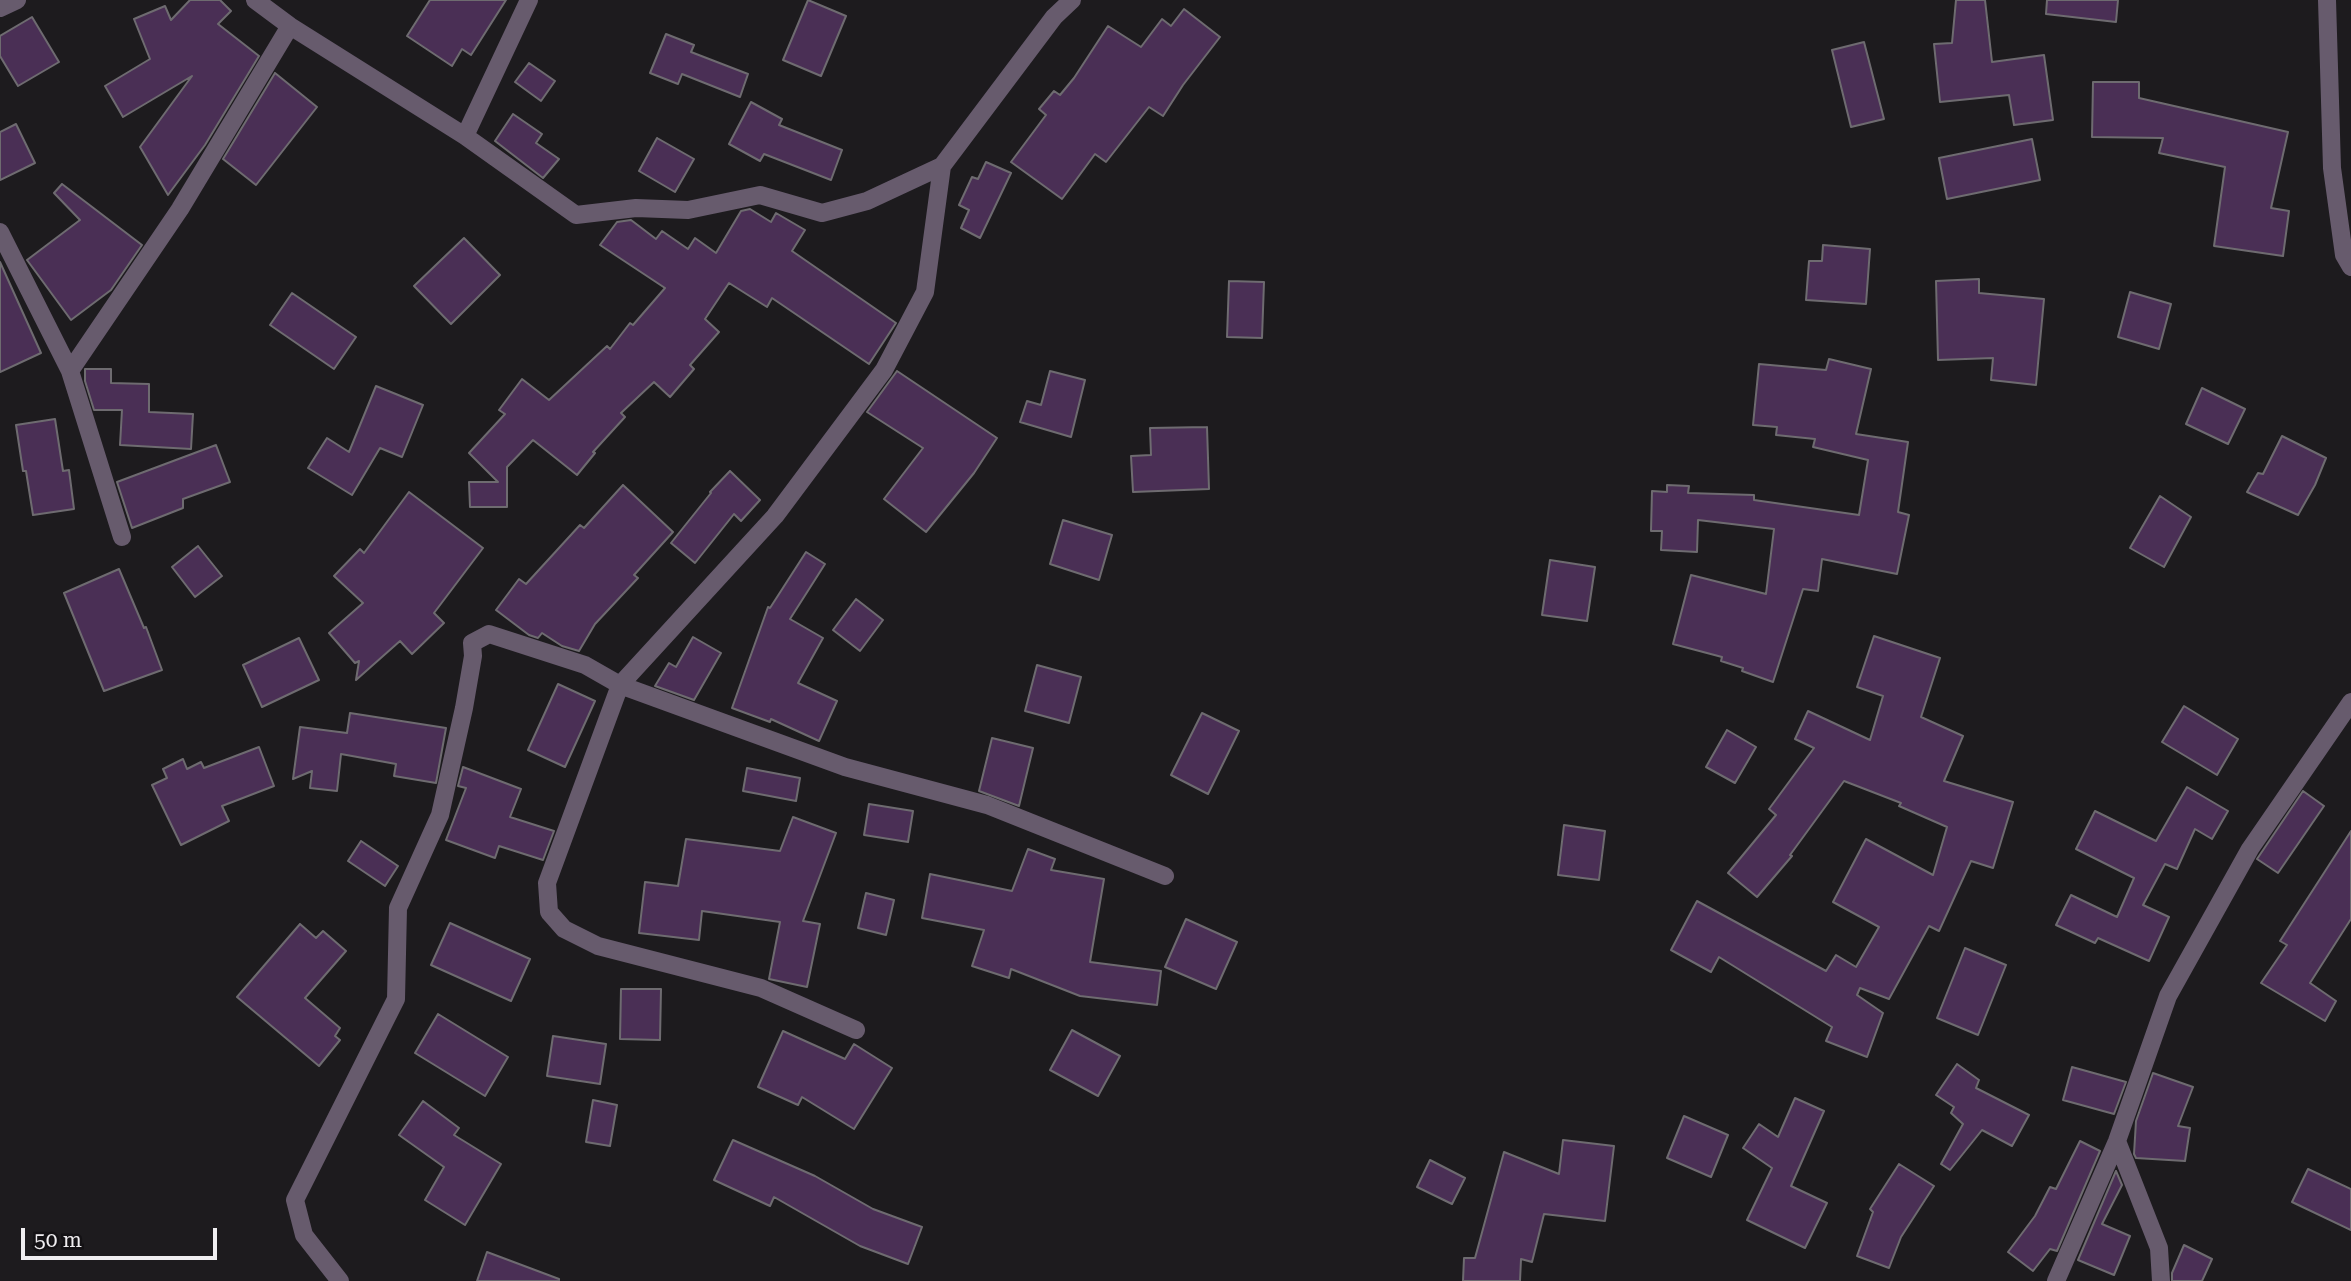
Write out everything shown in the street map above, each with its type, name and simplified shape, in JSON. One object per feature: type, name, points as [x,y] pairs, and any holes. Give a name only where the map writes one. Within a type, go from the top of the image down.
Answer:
[{"type":"street","points":[[0,8],[17,0]]},
{"type":"street","points":[[255,0],[290,26],[465,136],[576,215],[636,208],[688,210],[760,195],[822,213],[867,201],[942,166],[1054,17],[1072,0]]},
{"type":"street","points":[[465,136],[529,0]]},
{"type":"street","points":[[2328,0],[2332,169],[2344,255],[2351,267]]},
{"type":"street","points":[[69,371],[180,209],[290,26]]},
{"type":"street","points":[[856,1030],[761,988],[598,946],[564,929],[549,912],[547,883],[620,685],[775,516],[884,370],[925,292],[942,166]]},
{"type":"street","points":[[0,232],[69,371],[122,537]]},
{"type":"street","points":[[340,1281],[304,1235],[295,1200],[396,999],[398,908],[440,815],[464,708],[473,656],[472,643],[489,634],[585,665],[620,685],[845,767],[987,805],[1165,876]]},
{"type":"street","points":[[2056,1281],[2117,1141],[2168,996],[2250,849],[2351,702]]},
{"type":"street","points":[[2117,1141],[2159,1248],[2161,1281]]},
{"type":"building","points":[[190,0],[220,0],[231,11],[218,24],[259,56],[205,145],[168,195],[140,147],[192,76],[123,117],[105,86],[150,59],[134,19],[165,6],[171,20]]},
{"type":"building","points":[[430,0],[506,0],[471,55],[462,49],[452,66],[407,36]]},
{"type":"building","points":[[808,0],[846,16],[821,76],[783,60]]},
{"type":"building","points":[[1956,0],[1985,0],[1992,62],[2044,55],[2053,120],[2014,125],[2009,95],[1940,102],[1934,44],[1952,43]]},
{"type":"building","points":[[2047,0],[2118,0],[2116,22],[2046,14]]},
{"type":"building","points":[[1184,9],[1220,37],[1163,116],[1149,107],[1106,162],[1095,154],[1062,199],[1011,162],[1046,115],[1039,109],[1054,91],[1060,95],[1108,26],[1141,47],[1162,19],[1171,26]]},
{"type":"building","points":[[32,17],[59,62],[18,86],[0,56],[0,36]]},
{"type":"building","points":[[666,34],[694,45],[691,52],[748,74],[740,97],[682,74],[678,84],[650,73]]},
{"type":"building","points":[[1864,42],[1884,119],[1851,127],[1832,50]]},
{"type":"building","points":[[529,63],[555,81],[541,101],[515,82]]},
{"type":"building","points":[[275,73],[317,107],[256,185],[223,159]]},
{"type":"building","points":[[2093,82],[2139,82],[2139,98],[2288,132],[2271,208],[2289,211],[2283,256],[2214,246],[2225,167],[2159,153],[2163,138],[2092,137]]},
{"type":"building","points":[[751,102],[782,119],[779,125],[842,150],[831,180],[764,154],[760,161],[729,144]]},
{"type":"building","points":[[513,114],[542,134],[536,143],[559,159],[543,178],[495,141]]},
{"type":"building","points":[[16,124],[35,163],[0,180],[0,132]]},
{"type":"building","points":[[657,138],[694,159],[675,192],[639,171]]},
{"type":"building","points":[[2032,139],[2040,180],[1947,199],[1939,158]]},
{"type":"building","points":[[986,162],[1011,173],[980,238],[961,228],[969,210],[959,205],[972,177],[978,179]]},
{"type":"building","points":[[62,184],[142,245],[111,290],[71,320],[27,260],[80,220],[54,193]]},
{"type":"building","points":[[750,209],[771,222],[776,213],[805,230],[792,251],[896,323],[869,364],[772,298],[767,307],[729,283],[705,319],[719,332],[690,365],[694,369],[670,397],[654,382],[621,413],[625,417],[593,452],[595,453],[577,475],[533,440],[507,467],[507,507],[470,507],[469,482],[498,482],[469,453],[505,414],[499,410],[522,379],[549,400],[607,346],[610,349],[630,323],[633,325],[665,288],[600,245],[617,222],[631,220],[656,239],[662,231],[688,249],[695,238],[716,253],[741,211]]},
{"type":"building","points":[[464,238],[500,275],[451,324],[414,286]]},
{"type":"building","points":[[1823,245],[1870,249],[1866,304],[1806,300],[1809,261],[1822,261]]},
{"type":"building","points":[[0,262],[41,353],[0,372]]},
{"type":"building","points":[[1979,279],[1979,293],[2044,299],[2036,385],[1991,380],[1993,358],[1938,360],[1936,281]]},
{"type":"building","points":[[1229,281],[1264,282],[1262,338],[1227,337]]},
{"type":"building","points":[[2130,292],[2171,304],[2159,349],[2118,337]]},
{"type":"building","points":[[292,293],[356,337],[334,369],[270,325]]},
{"type":"building","points":[[1829,359],[1871,369],[1856,434],[1908,442],[1898,512],[1909,515],[1897,574],[1822,559],[1818,591],[1803,589],[1773,682],[1721,661],[1722,657],[1673,644],[1691,575],[1766,594],[1774,529],[1698,520],[1697,552],[1661,550],[1662,531],[1651,531],[1652,491],[1667,492],[1667,485],[1689,486],[1688,493],[1754,495],[1754,500],[1859,515],[1868,460],[1813,447],[1815,439],[1776,435],[1777,427],[1753,425],[1759,364],[1826,370]]},
{"type":"building","points":[[85,369],[111,369],[111,383],[149,384],[149,412],[193,414],[191,449],[120,445],[122,410],[94,410],[85,381]]},
{"type":"building","points":[[897,371],[997,438],[974,473],[926,532],[884,499],[923,448],[867,412]]},
{"type":"building","points":[[1050,371],[1085,380],[1071,437],[1020,422],[1027,401],[1041,405]]},
{"type":"building","points":[[376,386],[423,405],[402,457],[380,448],[352,495],[308,468],[327,438],[349,452]]},
{"type":"building","points":[[2202,388],[2245,409],[2228,444],[2186,424]]},
{"type":"building","points":[[55,419],[63,471],[69,470],[74,509],[33,515],[16,425]]},
{"type":"building","points":[[1207,427],[1209,489],[1133,492],[1131,456],[1151,455],[1150,428]]},
{"type":"building","points":[[2282,436],[2326,458],[2298,515],[2247,492],[2258,473],[2263,474]]},
{"type":"building","points":[[216,445],[230,482],[183,499],[183,508],[132,528],[117,482]]},
{"type":"building","points":[[730,471],[760,500],[741,521],[734,514],[695,563],[671,543],[710,492]]},
{"type":"building","points":[[623,485],[673,532],[634,575],[638,578],[595,624],[579,651],[562,646],[542,633],[538,638],[529,635],[496,610],[519,579],[526,584],[580,525],[584,528]]},
{"type":"building","points":[[409,492],[483,548],[434,613],[444,623],[412,654],[400,641],[356,680],[359,661],[355,663],[329,633],[363,603],[334,576],[360,549],[364,553]]},
{"type":"building","points":[[2160,496],[2191,517],[2164,567],[2130,548]]},
{"type":"building","points":[[1063,520],[1112,535],[1099,580],[1050,564]]},
{"type":"building","points":[[198,546],[222,576],[195,597],[172,567]]},
{"type":"building","points":[[806,552],[825,564],[790,619],[823,638],[798,683],[837,701],[819,741],[771,719],[770,722],[732,708],[768,607],[770,608]]},
{"type":"building","points":[[1550,560],[1595,567],[1587,621],[1542,615]]},
{"type":"building","points":[[119,569],[144,628],[146,627],[162,670],[104,691],[64,593]]},
{"type":"building","points":[[856,599],[883,620],[860,651],[833,630]]},
{"type":"building","points":[[1874,636],[1940,658],[1921,717],[1963,736],[1944,781],[2013,802],[1993,868],[1971,861],[1939,931],[1929,926],[1889,999],[1860,988],[1857,995],[1883,1013],[1867,1057],[1826,1041],[1832,1027],[1719,957],[1711,972],[1671,950],[1697,901],[1826,971],[1836,955],[1856,967],[1879,927],[1833,902],[1866,839],[1933,875],[1947,827],[1899,806],[1901,803],[1844,781],[1790,855],[1792,856],[1757,897],[1728,873],[1776,815],[1769,809],[1814,748],[1795,739],[1808,711],[1870,740],[1883,696],[1857,687]]},
{"type":"building","points":[[693,637],[721,653],[694,700],[655,686],[669,663],[676,667]]},
{"type":"building","points":[[299,638],[319,680],[262,707],[243,665]]},
{"type":"building","points":[[1037,665],[1081,677],[1069,723],[1025,711]]},
{"type":"building","points":[[558,684],[595,701],[565,767],[528,750]]},
{"type":"building","points":[[2184,706],[2238,739],[2217,775],[2162,742]]},
{"type":"building","points":[[350,713],[446,728],[436,783],[394,776],[396,764],[341,754],[337,791],[310,788],[312,771],[293,779],[300,727],[347,733]]},
{"type":"building","points":[[1202,713],[1239,731],[1208,794],[1171,775]]},
{"type":"building","points":[[1727,730],[1756,747],[1735,783],[1706,767]]},
{"type":"building","points":[[992,738],[1033,748],[1019,806],[979,791]]},
{"type":"building","points":[[259,747],[274,786],[222,806],[229,821],[181,845],[152,785],[167,778],[163,769],[183,759],[187,769],[201,762],[204,768]]},
{"type":"building","points":[[463,767],[521,789],[510,817],[554,831],[543,860],[499,846],[495,858],[446,840],[466,788],[458,786]]},
{"type":"building","points":[[747,768],[800,778],[796,801],[743,791]]},
{"type":"building","points":[[2187,787],[2228,811],[2212,839],[2195,829],[2177,869],[2165,864],[2143,905],[2169,917],[2149,961],[2098,938],[2095,943],[2056,925],[2071,895],[2117,917],[2134,878],[2076,849],[2095,811],[2156,841]]},
{"type":"building","points":[[2303,791],[2324,806],[2278,873],[2257,859]]},
{"type":"building","points":[[869,804],[913,811],[908,842],[864,835]]},
{"type":"building","points":[[793,817],[836,833],[803,921],[820,924],[807,987],[769,979],[780,922],[702,911],[699,940],[639,933],[645,882],[678,886],[686,839],[780,851]]},
{"type":"building","points":[[1564,825],[1605,831],[1599,880],[1558,875]]},
{"type":"building","points":[[2351,831],[2351,919],[2310,983],[2336,1001],[2325,1021],[2261,983],[2287,945],[2280,941]]},
{"type":"building","points":[[361,841],[398,866],[385,886],[348,861]]},
{"type":"building","points":[[1028,849],[1055,859],[1051,870],[1104,879],[1090,962],[1161,971],[1157,1005],[1080,996],[1011,969],[1009,978],[972,966],[984,930],[922,918],[930,874],[1012,891]]},
{"type":"building","points":[[866,893],[894,900],[886,935],[858,928]]},
{"type":"building","points":[[1186,919],[1237,942],[1216,989],[1165,967]]},
{"type":"building","points":[[450,923],[530,959],[511,1001],[431,965]]},
{"type":"building","points":[[300,924],[316,938],[323,931],[346,951],[305,998],[340,1028],[335,1036],[340,1040],[319,1066],[237,997]]},
{"type":"building","points":[[1965,948],[2006,965],[1978,1035],[1937,1018]]},
{"type":"building","points":[[621,989],[661,989],[660,1040],[620,1039]]},
{"type":"building","points":[[438,1014],[508,1057],[485,1096],[415,1053]]},
{"type":"building","points":[[1072,1030],[1120,1056],[1098,1096],[1050,1070]]},
{"type":"building","points":[[783,1031],[845,1059],[854,1044],[892,1068],[854,1129],[802,1097],[798,1105],[758,1087]]},
{"type":"building","points":[[553,1036],[606,1044],[600,1084],[547,1076]]},
{"type":"building","points":[[1957,1064],[1979,1080],[1976,1088],[2029,1115],[2012,1146],[1982,1130],[1950,1170],[1941,1164],[1963,1124],[1951,1113],[1954,1107],[1936,1095]]},
{"type":"building","points":[[2072,1067],[2126,1082],[2114,1114],[2063,1100]]},
{"type":"building","points":[[2153,1073],[2193,1087],[2178,1126],[2190,1128],[2185,1161],[2136,1158],[2134,1154],[2136,1121]]},
{"type":"building","points":[[1795,1098],[1824,1111],[1791,1186],[1827,1203],[1805,1248],[1747,1220],[1772,1168],[1743,1148],[1759,1124],[1778,1137]]},
{"type":"building","points":[[593,1100],[617,1105],[610,1146],[586,1142]]},
{"type":"building","points":[[423,1101],[459,1128],[454,1135],[501,1164],[465,1225],[425,1200],[444,1167],[399,1135]]},
{"type":"building","points":[[1684,1116],[1728,1135],[1711,1177],[1667,1158]]},
{"type":"building","points":[[733,1140],[815,1176],[873,1209],[922,1227],[908,1264],[860,1246],[774,1197],[770,1206],[714,1180]]},
{"type":"building","points":[[1563,1140],[1614,1146],[1605,1221],[1544,1214],[1532,1262],[1521,1259],[1520,1281],[1463,1281],[1464,1258],[1475,1258],[1504,1152],[1559,1174]]},
{"type":"building","points":[[2080,1141],[2100,1151],[2057,1251],[2050,1249],[2033,1271],[2008,1252],[2035,1216],[2050,1187],[2056,1189]]},
{"type":"building","points":[[1430,1160],[1465,1178],[1452,1204],[1417,1187]]},
{"type":"building","points":[[1899,1164],[1934,1186],[1901,1237],[1889,1268],[1857,1256],[1873,1212],[1870,1209]]},
{"type":"building","points":[[2308,1169],[2351,1189],[2351,1230],[2292,1202]]},
{"type":"building","points":[[2116,1171],[2122,1185],[2102,1224],[2130,1236],[2114,1275],[2078,1260]]},
{"type":"building","points":[[2184,1245],[2212,1259],[2202,1281],[2172,1281],[2172,1273]]},
{"type":"building","points":[[487,1252],[559,1279],[559,1281],[477,1281]]}]
